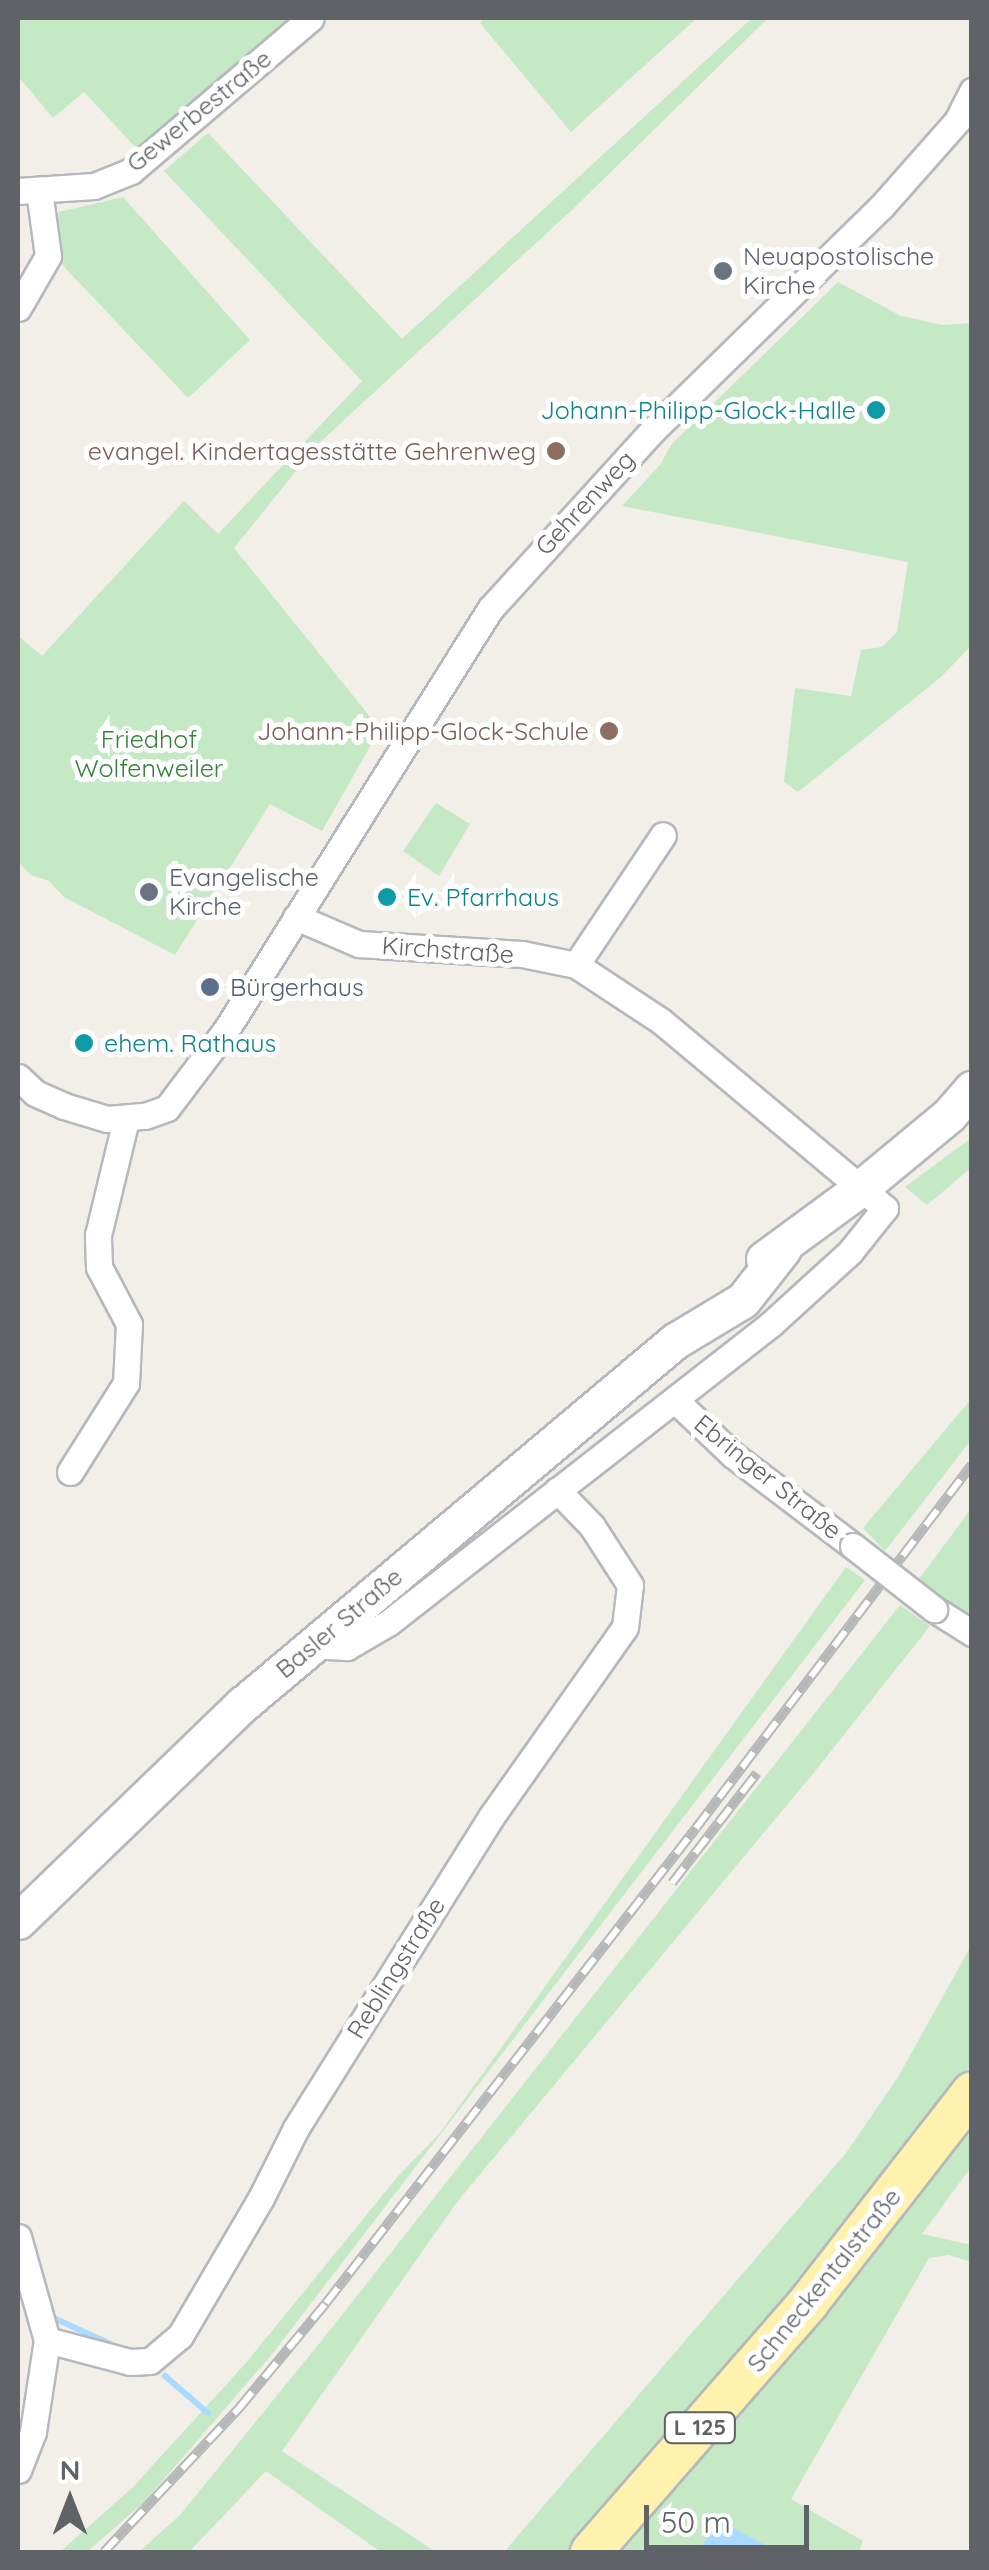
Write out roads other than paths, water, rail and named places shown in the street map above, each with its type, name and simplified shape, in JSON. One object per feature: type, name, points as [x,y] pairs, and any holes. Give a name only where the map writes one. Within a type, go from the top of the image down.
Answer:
[{"type":"main road","name":"Basler Straße","points":[[18,1922],[243,1704],[312,1644],[675,1340],[742,1300],[784,1249],[964,1103]]},
{"type":"main road","name":"Schneckentalstraße","points":[[591,2552],[808,2303],[972,2092]]},
{"type":"street","name":"Gewerbestraße","points":[[28,190],[94,186],[131,171],[311,18]]},
{"type":"street","name":"Gehrenweg","points":[[296,917],[491,608],[653,430],[964,129],[972,91]]},
{"type":"street","points":[[18,308],[48,256],[28,190]]},
{"type":"street","points":[[576,966],[663,836]]},
{"type":"street","points":[[18,1077],[35,1093],[107,1119],[126,1119],[167,1108],[226,1030],[296,917]]},
{"type":"street","name":"Kirchstraße","points":[[296,917],[359,944],[522,954],[576,966],[661,1021],[862,1187]]},
{"type":"street","points":[[70,1472],[126,1383],[129,1324],[99,1267],[98,1235],[126,1119]]},
{"type":"street","name":"Ebringer Straße","points":[[862,1187],[886,1208],[850,1252],[676,1401],[732,1455],[934,1609],[972,1633]]},
{"type":"street","points":[[312,1644],[347,1647],[366,1638],[676,1401]]},
{"type":"street","name":"Reblingstraße","points":[[47,2340],[130,2362],[150,2361],[180,2336],[306,2111],[491,1817],[625,1627],[630,1586],[592,1526],[557,1490]]},
{"type":"street","points":[[18,2237],[47,2340],[33,2432],[18,2470]]},
{"type":"water","points":[[722,2522],[778,2552],[696,2552]]},
{"type":"waterway","points":[[56,2319],[117,2347]]},
{"type":"waterway","points":[[165,2376],[208,2413]]},
{"type":"railway","points":[[104,2552],[240,2407],[326,2303],[696,1828],[972,1465]]},
{"type":"railway","points":[[672,1883],[757,1773]]},
{"type":"place","name":"Neuapostolische Kirche","points":[[723,271]]},
{"type":"place","name":"Johann-Philipp-Glock-Halle","points":[[876,410]]},
{"type":"place","name":"evangel. Kindertagesstätte Gehrenweg","points":[[556,451]]},
{"type":"place","name":"Johann-Philipp-Glock-Schule","points":[[609,731]]},
{"type":"place","name":"Evangelische Kirche","points":[[149,892]]},
{"type":"place","name":"Ev. Pfarrhaus","points":[[387,897]]},
{"type":"place","name":"Bürgerhaus","points":[[210,987]]},
{"type":"place","name":"ehem. Rathaus","points":[[84,1043]]},
{"type":"park label","name":"Friedhof Wolfenweiler","points":[[149,754]]}]
